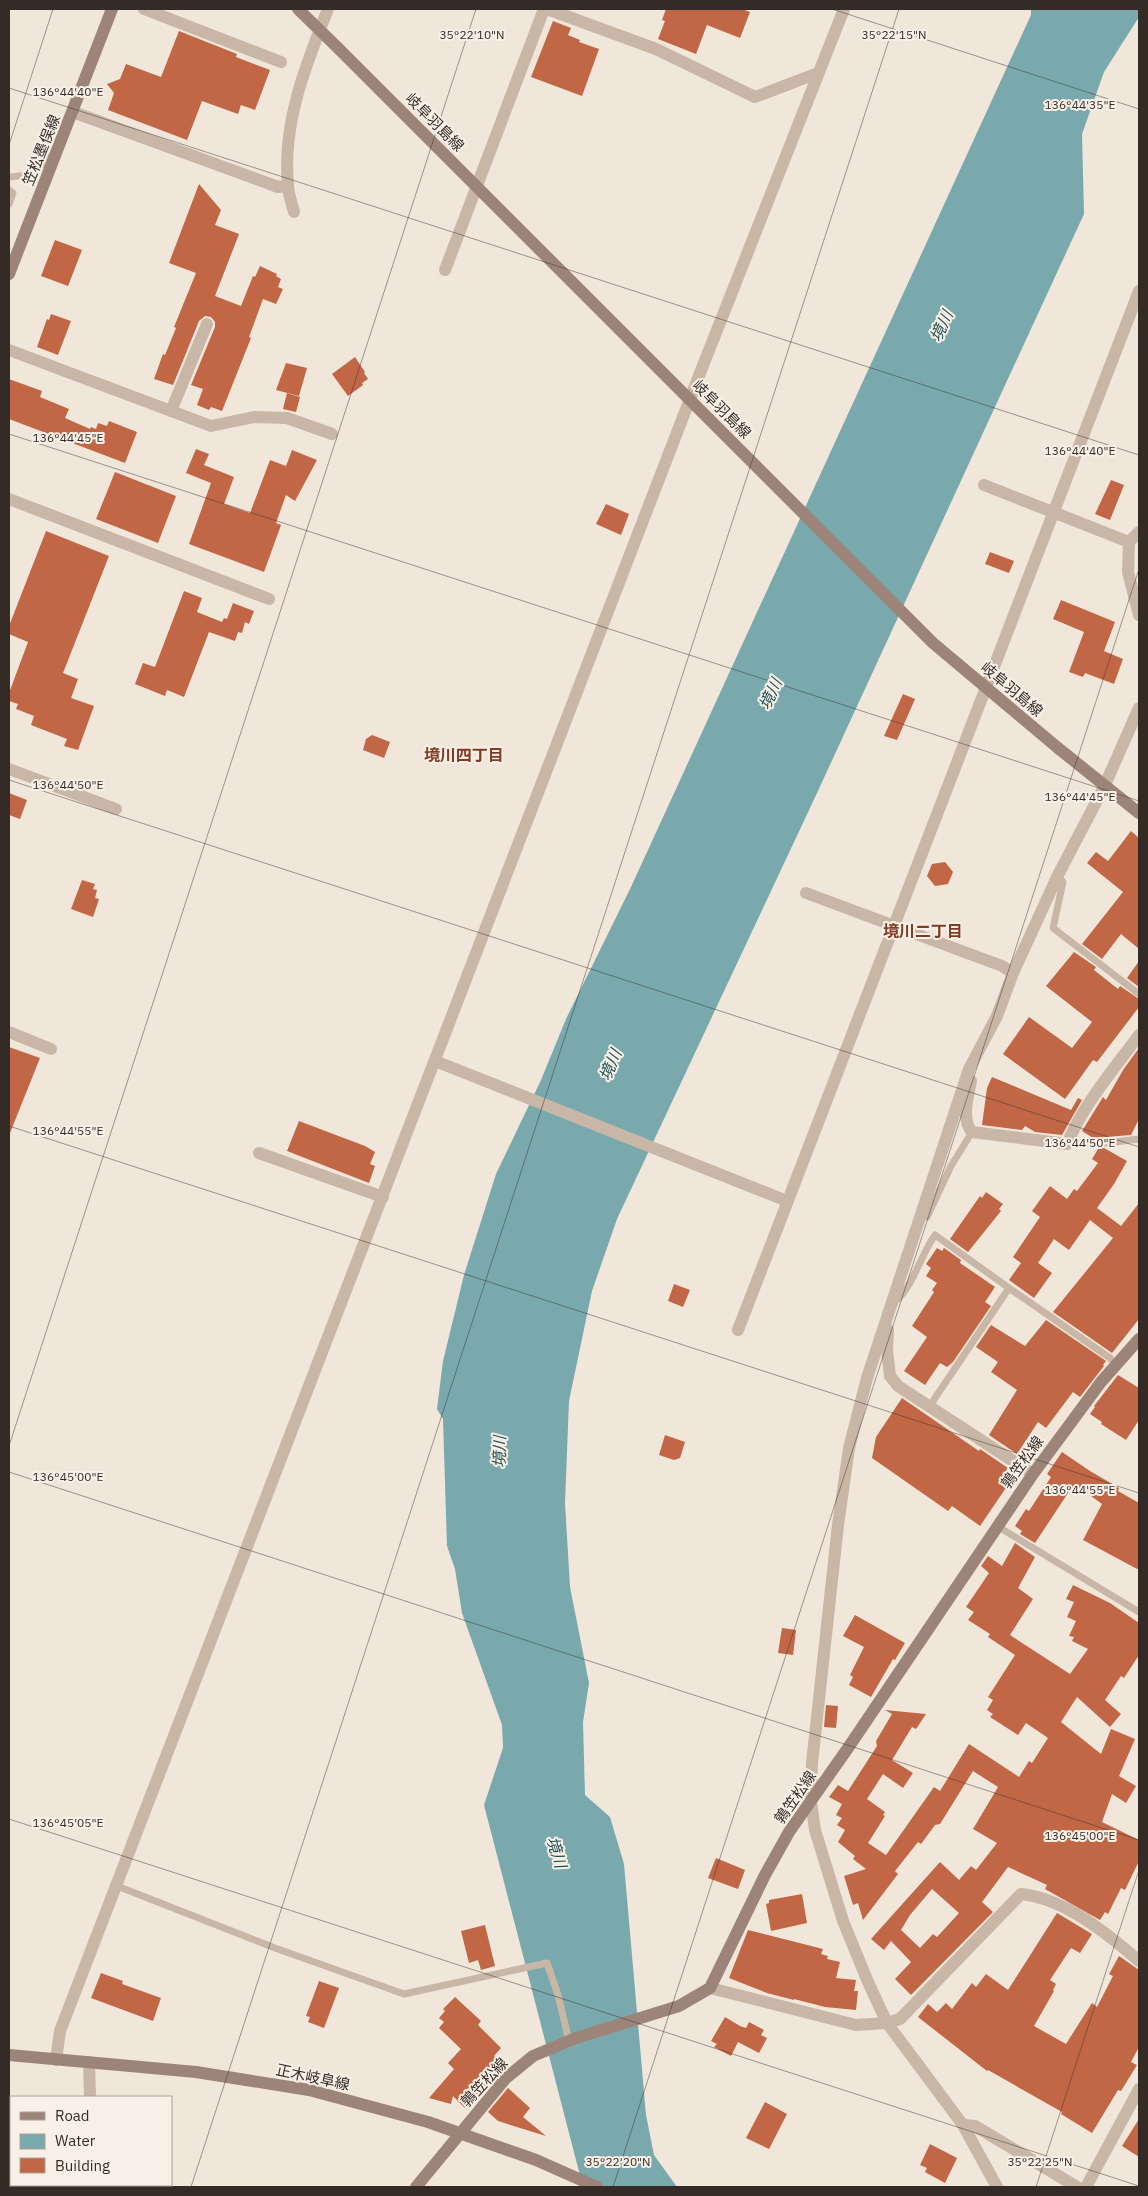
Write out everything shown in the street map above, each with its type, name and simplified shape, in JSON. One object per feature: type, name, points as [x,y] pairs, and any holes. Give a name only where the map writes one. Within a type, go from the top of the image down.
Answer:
[{"type":"main road","name":"笠松墨俣線","points":[[9,274],[112,9]]},
{"type":"main road","name":"岐阜羽島線","points":[[298,9],[933,643],[1104,787],[1139,813]]},
{"type":"main road","name":"鶉笠松線","points":[[416,2187],[506,2078],[534,2056],[572,2040],[679,2006],[710,1988],[765,1876],[789,1832],[1033,1474],[1101,1382],[1139,1339]]},
{"type":"main road","name":"正木岐阜線","points":[[9,2055],[196,2072],[309,2090],[428,2122],[536,2160],[597,2187]]},
{"type":"street","points":[[144,9],[281,62]]},
{"type":"street","points":[[294,212],[288,186],[288,141],[298,92],[328,9]]},
{"type":"street","points":[[445,270],[545,9],[656,49],[756,98],[818,73]]},
{"type":"street","points":[[56,2060],[60,2031],[700,373],[844,9]]},
{"type":"street","points":[[73,112],[278,187],[288,186]]},
{"type":"street","points":[[738,1330],[1139,291]]},
{"type":"street","points":[[171,411],[207,324]]},
{"type":"street","points":[[9,350],[211,426],[254,417],[287,418],[332,434]]},
{"type":"street","points":[[984,485],[1129,542]]},
{"type":"street","points":[[9,499],[269,598]]},
{"type":"street","points":[[1139,532],[1129,542],[1128,572],[1139,615]]},
{"type":"street","points":[[997,2187],[963,2125],[887,2024],[843,1921],[815,1830],[811,1802],[812,1763],[822,1655],[849,1448],[867,1378],[969,1069],[997,1016],[1013,973],[1058,875],[1104,787],[1139,708]]},
{"type":"street","points":[[9,769],[116,809]]},
{"type":"street","points":[[806,893],[1002,966],[1013,973]]},
{"type":"street","points":[[9,1032],[51,1049]]},
{"type":"street","points":[[969,1069],[972,1076],[966,1106],[967,1126],[972,1132],[1067,1144],[1103,1084],[1139,1035]]},
{"type":"street","points":[[435,1060],[504,1086],[672,1156],[787,1201]]},
{"type":"street","points":[[259,1153],[383,1197]]},
{"type":"street","points":[[886,1323],[890,1376],[898,1386],[1033,1474]]},
{"type":"street","points":[[710,1988],[856,2025],[887,2024],[900,2019],[1021,1894],[1035,1895],[1070,1911],[1104,1931],[1139,1961]]},
{"type":"street","points":[[89,2062],[90,2096]]},
{"type":"street","points":[[1086,2187],[1139,2090]]},
{"type":"street","points":[[963,2125],[975,2126],[1076,2187]]},
{"type":"lane","points":[[9,177],[26,176],[41,167],[59,147]]},
{"type":"lane","points":[[9,190],[13,193],[9,204]]},
{"type":"lane","points":[[1058,875],[1063,882],[1053,928],[1139,994]]},
{"type":"lane","points":[[922,1213],[927,1217],[951,1166],[972,1132]]},
{"type":"lane","points":[[1067,1144],[1106,1143],[1139,1139]]},
{"type":"lane","points":[[892,1304],[900,1299],[914,1275],[925,1248],[935,1235],[1110,1358],[1116,1365]]},
{"type":"lane","points":[[929,1407],[1009,1288]]},
{"type":"lane","points":[[997,1526],[1139,1612]]},
{"type":"lane","points":[[117,1886],[276,1948],[404,1994],[547,1963],[572,2040]]},
{"type":"water","name":"境川","points":[[1031,9],[1139,9],[1139,17],[1104,72],[1082,134],[1084,214],[817,793],[617,1219],[592,1291],[569,1401],[565,1503],[570,1587],[589,1683],[583,1722],[585,1795],[610,1817],[624,1864],[646,2115],[654,2155],[677,2187],[583,2187],[484,1805],[503,1748],[502,1725],[462,1613],[455,1569],[447,1546],[443,1419],[437,1409],[443,1361],[464,1275],[496,1174],[541,1080],[566,1019],[631,887],[1031,15]]},
{"type":"building","points":[[666,9],[742,9],[750,12],[740,38],[707,25],[696,54],[658,39],[665,21],[662,20]]},
{"type":"building","points":[[553,21],[571,28],[568,35],[580,40],[579,42],[599,49],[582,96],[531,77]]},
{"type":"building","points":[[179,31],[237,54],[236,57],[270,70],[255,110],[241,105],[238,114],[202,101],[187,140],[108,110],[114,93],[107,84],[120,79],[126,64],[161,77]]},
{"type":"building","points":[[199,184],[221,210],[215,225],[239,234],[215,296],[241,306],[253,276],[255,277],[260,266],[277,274],[276,276],[281,279],[278,287],[283,289],[276,304],[263,299],[249,337],[251,338],[222,411],[211,407],[209,410],[197,405],[203,389],[191,385],[215,327],[215,322],[211,317],[205,316],[199,321],[173,385],[154,379],[163,354],[165,355],[176,328],[174,327],[196,273],[169,263]]},
{"type":"building","points":[[55,240],[82,250],[68,286],[41,276]]},
{"type":"building","points":[[51,314],[71,321],[58,355],[37,347],[47,319],[49,320]]},
{"type":"building","points":[[355,357],[368,379],[348,396],[332,374]]},
{"type":"building","points":[[286,363],[307,368],[299,396],[276,390]]},
{"type":"building","points":[[9,379],[42,391],[40,397],[69,409],[65,418],[90,429],[91,427],[96,429],[98,423],[107,426],[109,421],[137,432],[125,463],[9,419]]},
{"type":"building","points":[[287,393],[300,397],[296,412],[283,409]]},
{"type":"building","points":[[196,449],[209,454],[204,465],[234,477],[224,504],[250,513],[270,460],[286,466],[292,450],[317,460],[295,501],[286,495],[276,523],[281,525],[264,572],[189,544],[211,483],[186,473]]},
{"type":"building","points":[[115,472],[176,496],[158,543],[96,519]]},
{"type":"building","points":[[1111,480],[1124,485],[1110,520],[1095,514]]},
{"type":"building","points":[[606,504],[629,514],[621,535],[596,524]]},
{"type":"building","points":[[46,531],[109,556],[63,673],[78,679],[71,698],[94,706],[78,750],[64,746],[67,739],[31,725],[34,716],[16,709],[18,704],[9,701],[9,693],[28,642],[9,634],[9,626]]},
{"type":"building","points":[[990,552],[1014,561],[1009,573],[985,564]]},
{"type":"building","points":[[184,591],[202,598],[197,612],[222,622],[224,618],[227,619],[233,603],[254,611],[249,624],[245,622],[242,633],[238,632],[235,641],[209,632],[184,697],[167,690],[165,696],[135,684],[143,663],[155,667]]},
{"type":"building","points":[[1061,600],[1115,622],[1104,651],[1123,659],[1114,684],[1085,673],[1083,677],[1069,672],[1084,632],[1053,619]]},
{"type":"building","points":[[903,694],[915,699],[897,740],[884,736]]},
{"type":"building","points":[[372,735],[390,742],[384,758],[363,750],[366,739]]},
{"type":"building","points":[[9,793],[27,800],[20,819],[9,815]]},
{"type":"building","points":[[1131,831],[1139,838],[1139,949],[1121,934],[1102,959],[1082,944],[1123,892],[1087,863],[1096,852],[1108,861]]},
{"type":"building","points":[[945,862],[953,872],[948,884],[935,886],[927,876],[932,864]]},
{"type":"building","points":[[82,880],[95,884],[93,889],[97,890],[95,898],[99,899],[93,917],[71,909]]},
{"type":"building","points":[[1074,952],[1096,967],[1094,970],[1118,989],[1120,986],[1139,999],[1139,1007],[1097,1062],[1093,1060],[1065,1099],[1003,1054],[1029,1017],[1072,1048],[1092,1022],[1046,986]]},
{"type":"building","points":[[1139,961],[1139,987],[1127,978]]},
{"type":"building","points":[[9,1047],[40,1058],[10,1133],[9,1132]]},
{"type":"building","points":[[1139,1048],[1139,1119],[1131,1135],[1093,1138],[1082,1131],[1103,1097],[1106,1100],[1123,1070]]},
{"type":"building","points":[[992,1077],[1071,1110],[1078,1098],[1082,1100],[1062,1135],[1035,1132],[1025,1126],[1022,1130],[982,1125],[987,1088]]},
{"type":"building","points":[[299,1121],[365,1146],[375,1152],[370,1164],[375,1166],[369,1183],[287,1151]]},
{"type":"building","points":[[1104,1148],[1127,1161],[1097,1208],[1121,1226],[1139,1203],[1139,1319],[1112,1353],[1053,1312],[1113,1238],[1090,1220],[1069,1250],[1054,1239],[1038,1263],[1052,1273],[1034,1298],[1009,1280],[1021,1263],[1013,1257],[1040,1217],[1032,1211],[1050,1186],[1067,1199],[1074,1189],[1077,1191],[1098,1163],[1092,1159],[1098,1149]]},
{"type":"building","points":[[986,1192],[1003,1204],[999,1209],[1001,1211],[968,1252],[950,1239],[980,1196],[982,1198]]},
{"type":"building","points":[[937,1248],[942,1251],[944,1248],[961,1260],[960,1263],[995,1287],[985,1302],[991,1306],[953,1362],[947,1367],[940,1363],[925,1385],[904,1371],[927,1337],[912,1326],[934,1292],[932,1290],[937,1283],[926,1276],[931,1268],[926,1264]]},
{"type":"building","points":[[674,1284],[690,1290],[683,1307],[668,1301]]},
{"type":"building","points":[[1046,1320],[1106,1361],[1080,1397],[1073,1392],[1046,1428],[1038,1422],[1017,1454],[989,1435],[1017,1390],[991,1372],[998,1362],[976,1347],[991,1325],[1025,1346]]},
{"type":"building","points":[[1118,1375],[1139,1388],[1139,1420],[1126,1440],[1101,1424],[1102,1422],[1090,1414]]},
{"type":"building","points":[[902,1398],[979,1451],[980,1449],[1008,1468],[1006,1470],[1014,1476],[980,1526],[952,1506],[948,1511],[872,1458],[876,1437]]},
{"type":"building","points":[[665,1435],[685,1442],[680,1458],[674,1460],[659,1455]]},
{"type":"building","points":[[1062,1452],[1119,1488],[1118,1491],[1139,1503],[1139,1570],[1083,1540],[1102,1504],[1076,1485],[1070,1490],[1035,1543],[1020,1534],[1022,1531],[1015,1526],[1026,1509],[1029,1511],[1051,1477],[1047,1474]]},
{"type":"building","points":[[1015,1543],[1035,1557],[1018,1588],[1033,1599],[1010,1635],[1070,1674],[1088,1649],[1072,1641],[1074,1637],[1069,1636],[1076,1621],[1067,1617],[1074,1602],[1066,1599],[1073,1585],[1110,1603],[1139,1623],[1139,1655],[1124,1678],[1121,1676],[1105,1700],[1121,1714],[1110,1727],[1077,1697],[1061,1722],[1101,1754],[1111,1729],[1135,1739],[1119,1776],[1136,1786],[1126,1803],[1112,1794],[1102,1822],[1139,1840],[1139,1861],[1125,1890],[1121,1888],[1108,1914],[1105,1912],[1100,1920],[1045,1889],[1047,1885],[1008,1867],[982,1902],[993,1912],[911,1995],[895,1979],[911,1962],[891,1941],[884,1950],[871,1939],[940,1862],[959,1880],[971,1866],[976,1870],[997,1843],[973,1829],[998,1787],[973,1771],[940,1824],[935,1825],[921,1844],[918,1842],[895,1871],[898,1874],[863,1920],[858,1903],[853,1905],[844,1876],[866,1869],[853,1859],[855,1856],[838,1842],[845,1830],[837,1825],[842,1818],[836,1815],[842,1804],[829,1797],[838,1785],[848,1791],[877,1746],[876,1741],[892,1714],[885,1710],[926,1714],[916,1729],[912,1727],[892,1760],[913,1773],[903,1788],[883,1774],[867,1799],[885,1812],[883,1815],[885,1816],[868,1843],[886,1855],[934,1787],[940,1791],[969,1744],[1019,1777],[1029,1761],[1032,1763],[1048,1738],[1026,1723],[1018,1735],[990,1717],[993,1714],[987,1710],[993,1700],[988,1697],[1015,1655],[988,1637],[990,1634],[968,1620],[974,1612],[966,1607],[989,1573],[981,1566],[988,1556],[1002,1566]],"holes":[[[932,1889],[959,1913],[937,1937],[933,1934],[920,1948],[901,1930],[910,1915]]]},
{"type":"building","points":[[855,1615],[905,1643],[895,1660],[893,1659],[871,1697],[849,1685],[853,1677],[850,1675],[864,1647],[843,1636]]},
{"type":"building","points":[[782,1628],[796,1630],[793,1655],[778,1653]]},
{"type":"building","points":[[826,1705],[838,1706],[836,1728],[824,1727]]},
{"type":"building","points":[[716,1858],[745,1870],[738,1889],[708,1878]]},
{"type":"building","points":[[802,1894],[807,1923],[771,1931],[766,1904],[769,1903],[769,1900]]},
{"type":"building","points":[[1057,1913],[1092,1934],[1080,1953],[1071,1948],[1050,1980],[1056,1984],[1054,1991],[1034,2026],[1066,2044],[1092,2003],[1097,2007],[1113,1976],[1109,1974],[1119,1956],[1139,1970],[1139,2047],[1131,2062],[1137,2065],[1121,2091],[1118,2090],[1092,2133],[1061,2114],[1062,2112],[987,2071],[918,2017],[928,2004],[937,2012],[946,2003],[952,2009],[972,1983],[976,1987],[986,1974],[1008,1990]]},
{"type":"building","points":[[485,1925],[495,1966],[481,1970],[478,1960],[469,1963],[461,1931]]},
{"type":"building","points":[[748,1930],[823,1949],[821,1954],[828,1956],[827,1959],[840,1962],[836,1978],[856,1980],[854,1991],[858,1991],[856,2010],[825,2007],[794,2000],[767,1993],[729,1978]]},
{"type":"building","points":[[101,1973],[123,1981],[122,1984],[161,1998],[153,2021],[91,1998]]},
{"type":"building","points":[[319,1981],[339,1988],[324,2028],[308,2022],[310,2017],[306,2016]]},
{"type":"building","points":[[455,1997],[481,2021],[478,2025],[501,2048],[494,2056],[504,2065],[476,2101],[473,2099],[465,2108],[453,2096],[451,2104],[429,2098],[454,2069],[448,2063],[461,2049],[439,2028],[444,2022],[439,2018],[445,2011],[443,2009]]},
{"type":"building","points":[[725,2017],[746,2028],[749,2022],[764,2030],[761,2035],[767,2038],[759,2053],[738,2042],[731,2056],[714,2047],[717,2044],[711,2041]]},
{"type":"building","points":[[508,2088],[530,2108],[523,2117],[546,2136],[498,2121],[488,2112]]},
{"type":"building","points":[[765,2102],[787,2114],[769,2149],[746,2138]]},
{"type":"building","points":[[1139,2119],[1139,2157],[1122,2146]]},
{"type":"building","points":[[930,2144],[957,2158],[945,2183],[925,2172],[927,2168],[920,2165]]},
{"type":"district","name":"境川四丁目","points":[[464,755]]},
{"type":"district","name":"境川二丁目","points":[[923,931]]}]
